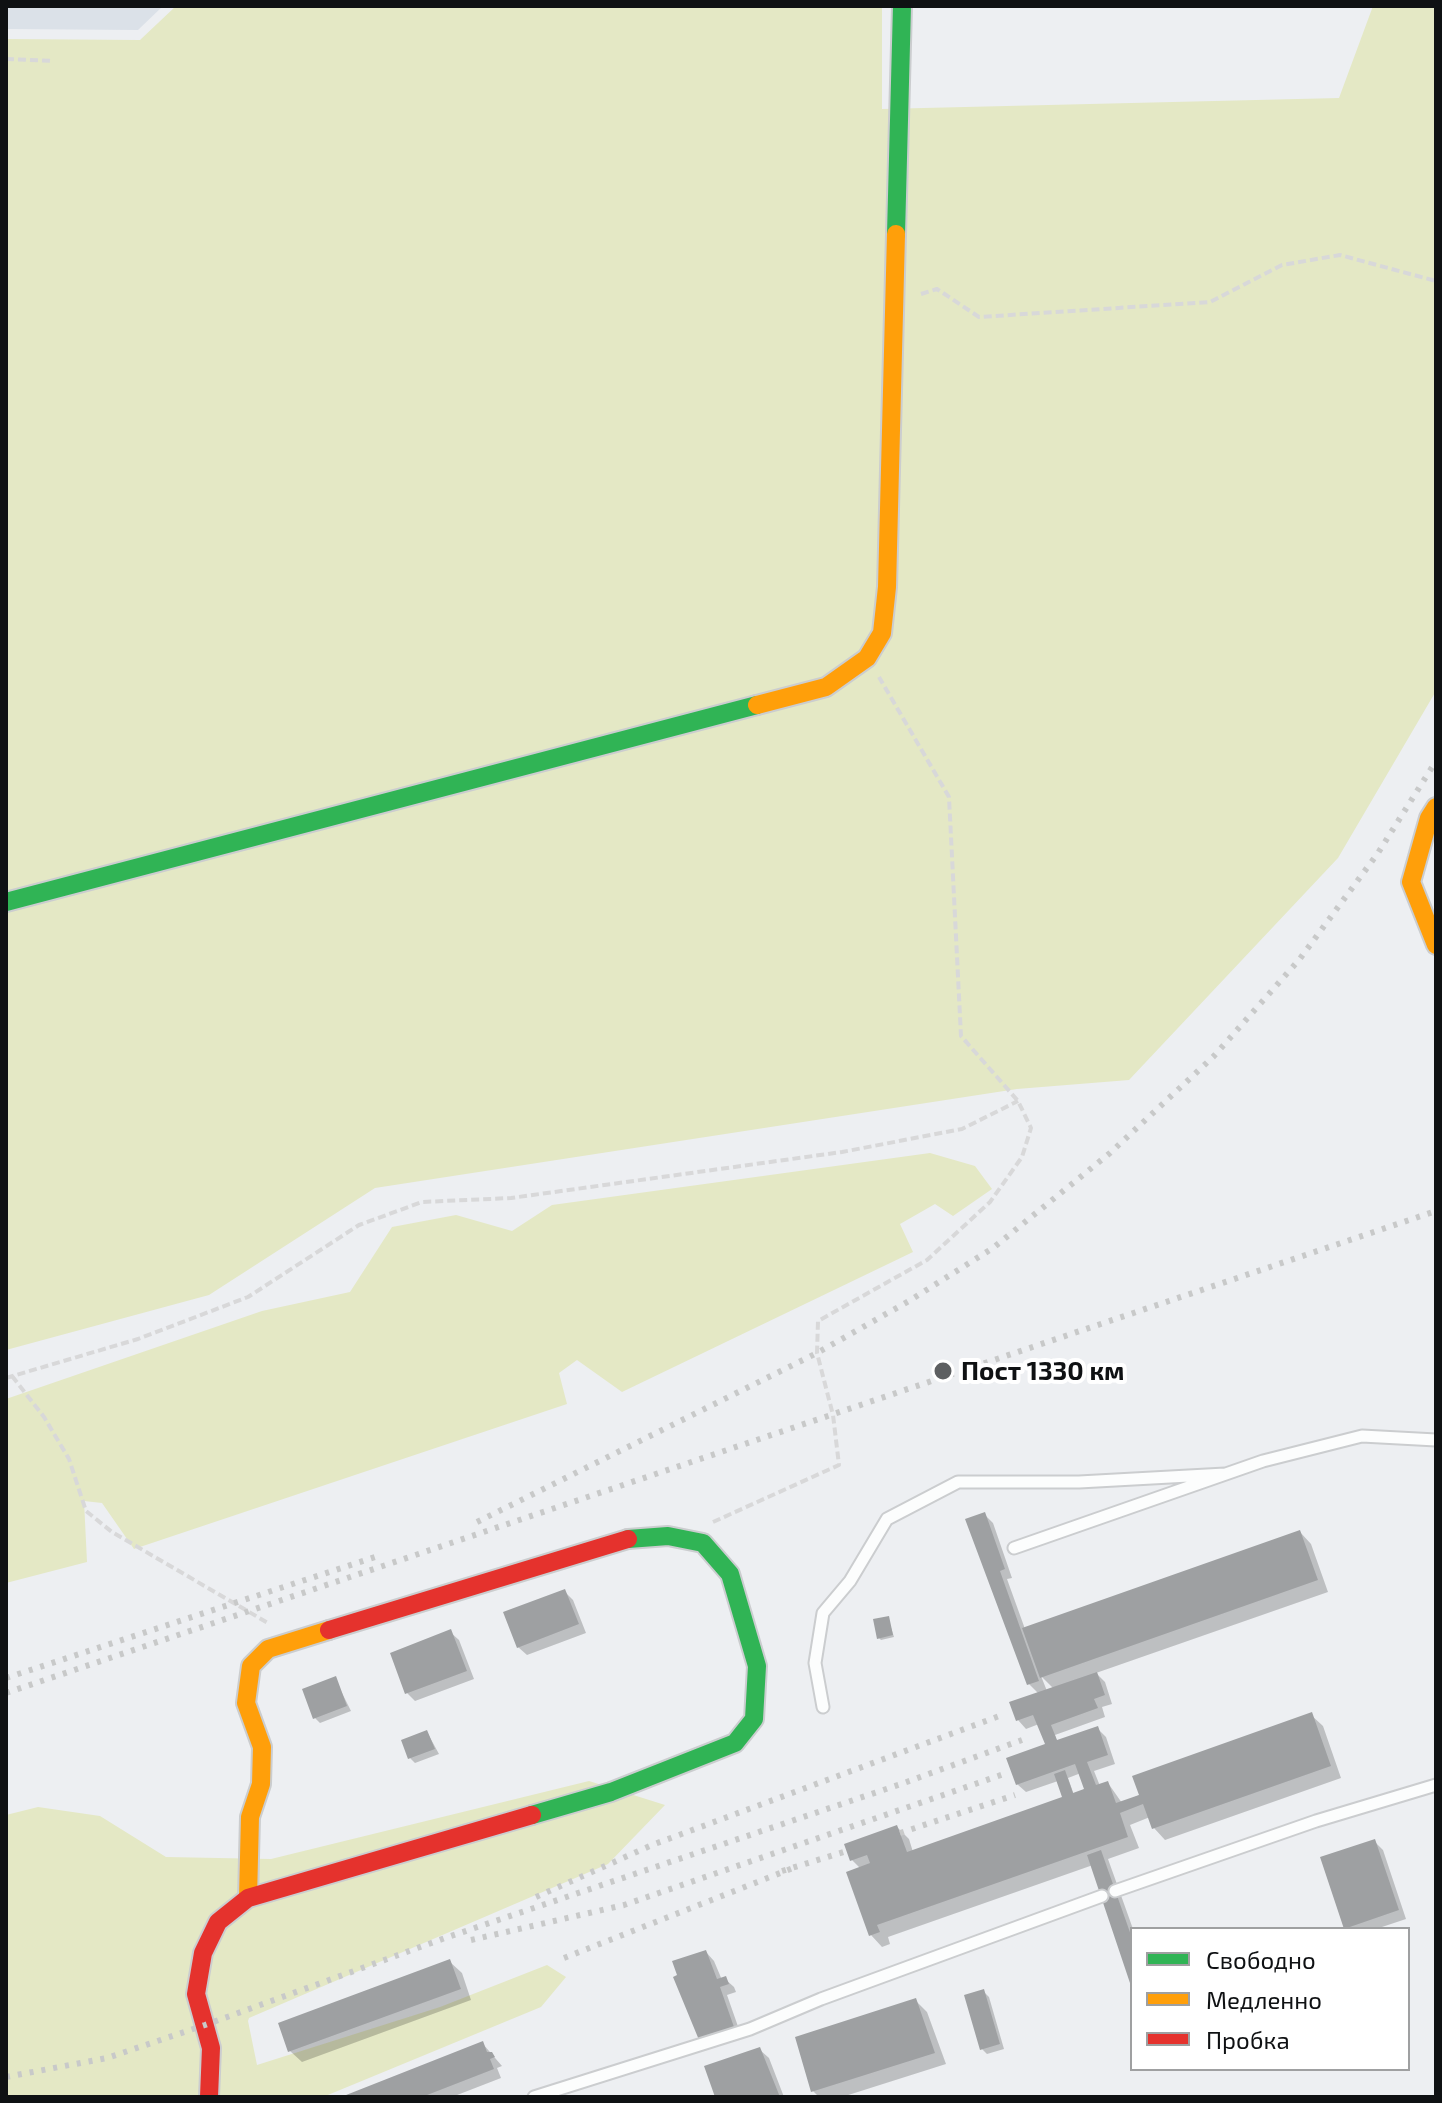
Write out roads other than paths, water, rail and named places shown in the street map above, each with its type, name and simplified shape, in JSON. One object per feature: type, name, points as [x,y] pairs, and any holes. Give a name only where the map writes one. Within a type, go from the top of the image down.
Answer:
[{"type":"street","points":[[6,902],[826,687],[867,658],[882,633],[887,587],[902,6]]},
{"type":"street","points":[[1436,807],[1411,882],[1436,945]]},
{"type":"street","points":[[209,2097],[211,2048],[196,1994],[203,1953],[218,1922],[248,1898],[611,1792],[735,1743],[754,1719],[757,1666],[730,1574],[703,1543],[668,1536],[623,1539],[268,1649],[251,1666],[246,1703],[262,1747],[261,1784],[250,1817],[248,1898]]},
{"type":"lane","points":[[1014,1548],[1225,1474],[1362,1436],[1436,1440]]},
{"type":"lane","points":[[823,1707],[815,1663],[823,1613],[850,1581],[887,1519],[958,1482],[1079,1482],[1225,1474]]},
{"type":"lane","points":[[1115,1891],[1316,1821],[1436,1785]]},
{"type":"lane","points":[[534,2097],[750,2029],[836,1993],[1102,1896]]},
{"type":"railway","points":[[477,1522],[817,1353],[909,1301],[993,1248],[1110,1153],[1213,1057],[1299,960],[1378,853],[1436,761]]},
{"type":"railway","points":[[6,1693],[1436,1211]]},
{"type":"railway","points":[[6,1678],[378,1556]]},
{"type":"railway","points":[[536,1897],[652,1845],[1002,1715]]},
{"type":"railway","points":[[6,2077],[107,2058],[1022,1740]]},
{"type":"railway","points":[[471,1940],[624,1905],[1004,1774]]},
{"type":"railway","points":[[900,1833],[1015,1795]]},
{"type":"railway","points":[[782,1871],[847,1851]]},
{"type":"railway","points":[[564,1958],[793,1868]]},
{"type":"place","name":"Пост 1330 км","points":[[943,1371]]}]
